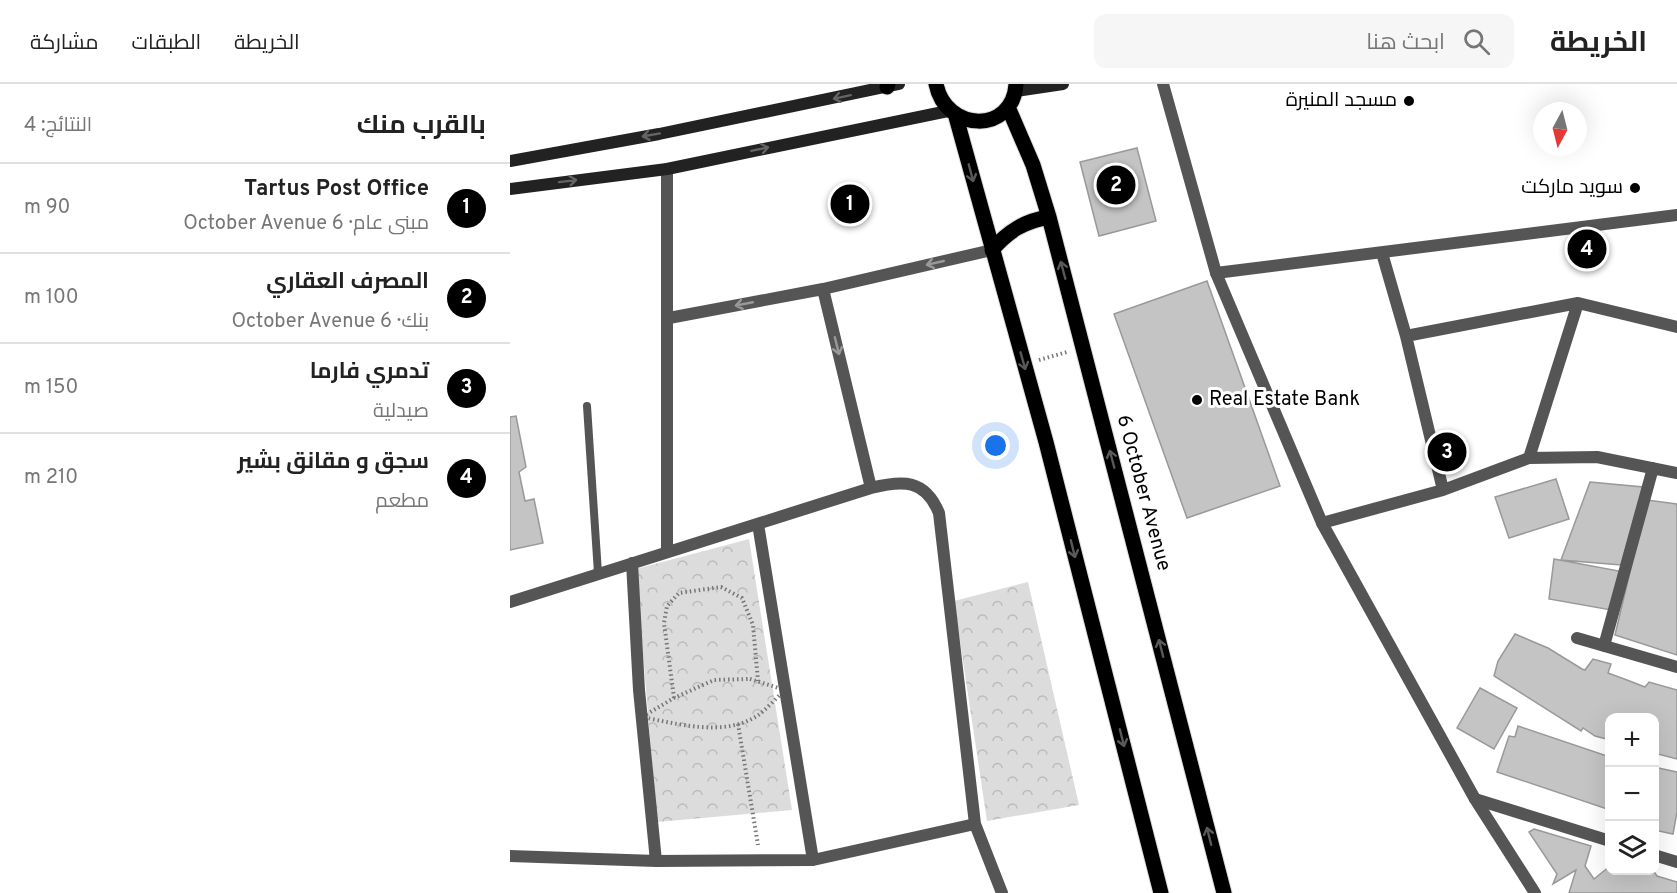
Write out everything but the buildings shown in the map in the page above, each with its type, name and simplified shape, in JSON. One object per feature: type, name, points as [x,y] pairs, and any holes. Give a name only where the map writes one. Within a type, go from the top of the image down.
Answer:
[{"type":"main road","points":[[936,84],[940,99],[952,114],[1024,365],[1161,893]]},
{"type":"main road","points":[[510,189],[667,169],[952,114],[970,122],[984,121],[997,116],[1008,107],[1016,87],[1063,84]]},
{"type":"main road","points":[[510,161],[658,134],[891,85]]},
{"type":"main road","name":"6 October Avenue","points":[[1008,107],[1033,165],[1049,217],[1224,893]]},
{"type":"main road","points":[[992,250],[1017,227],[1049,217]]},
{"type":"street","points":[[1162,84],[1216,273],[1322,523],[1476,799],[1535,893]]},
{"type":"street","points":[[667,169],[668,550]]},
{"type":"street","points":[[1216,273],[1677,215]]},
{"type":"street","points":[[669,318],[824,289],[992,250]]},
{"type":"street","points":[[1382,253],[1406,336],[1443,490]]},
{"type":"street","points":[[824,289],[871,488]]},
{"type":"street","points":[[1406,336],[1578,303],[1677,327]]},
{"type":"street","points":[[1529,458],[1578,303]]},
{"type":"street","points":[[1322,523],[1443,490],[1529,458],[1597,457],[1677,473]]},
{"type":"street","points":[[1604,646],[1653,468]]},
{"type":"street","points":[[510,602],[668,550],[871,488],[893,483],[908,483],[921,488],[933,500],[939,513],[975,824],[1002,893]]},
{"type":"street","points":[[758,524],[813,860]]},
{"type":"street","points":[[632,563],[642,717],[656,861]]},
{"type":"street","points":[[1576,638],[1677,667]]},
{"type":"street","points":[[1476,799],[1605,839]]},
{"type":"street","points":[[510,856],[656,861],[813,860],[975,824]]},
{"type":"street","points":[[1659,857],[1677,862]]},
{"type":"lane","points":[[587,406],[598,573]]},
{"type":"path","points":[[1024,365],[1083,347]]},
{"type":"path","points":[[674,698],[664,623],[667,606],[679,593],[721,586],[742,598],[753,625],[758,681]]},
{"type":"path","points":[[750,679],[785,690],[757,716],[738,724],[695,727],[642,717],[674,698],[714,680],[750,679]]},
{"type":"path","points":[[738,724],[761,860]]},
{"type":"green space","points":[[749,539],[792,810],[657,822],[636,569]]},
{"type":"green space","points":[[1028,582],[1079,805],[987,821],[954,601]]},
{"type":"place","name":"مسجد المنيرة","points":[[1409,101]]},
{"type":"place","name":"المصرف العقاري","points":[[1116,185]]},
{"type":"place","name":"سويد ماركت","points":[[1635,188]]},
{"type":"place","name":"Tartus Post Office","points":[[850,204]]},
{"type":"place","name":"سجق و مقانق بشير","points":[[1587,249]]},
{"type":"place","name":"Real Estate Bank","points":[[1197,400]]},
{"type":"place","name":"تدمري فارما","points":[[1447,452]]}]
